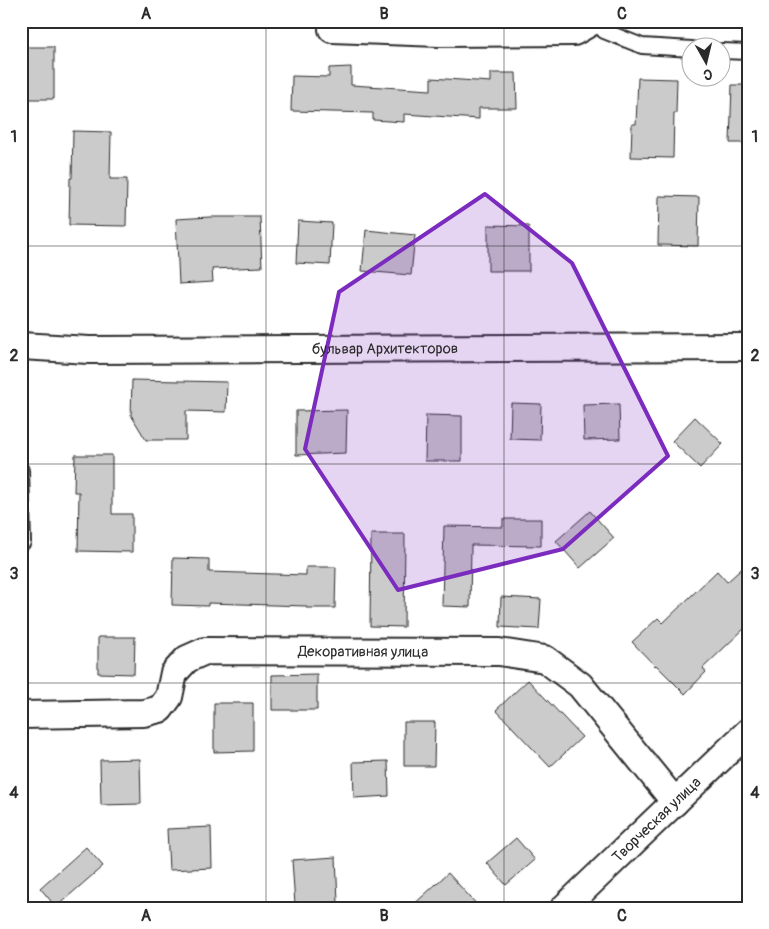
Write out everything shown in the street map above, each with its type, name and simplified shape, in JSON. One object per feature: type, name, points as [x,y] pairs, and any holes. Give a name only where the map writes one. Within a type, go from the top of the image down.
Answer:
[{"type":"street","points":[[332,29],[435,27],[574,32],[594,21]]},
{"type":"street","name":"бульвар Архитекторов","points":[[21,346],[88,350],[748,347]]},
{"type":"street","name":"Декоративная улица","points":[[21,715],[144,714],[160,709],[169,697],[174,673],[187,659],[206,651],[499,652],[545,659],[580,685],[675,802]]},
{"type":"street","name":"Творческая улица","points":[[564,908],[748,732]]},
{"type":"lane","points":[[594,21],[604,31],[642,46],[682,48]]},
{"type":"lane","points":[[732,51],[748,52]]},
{"type":"lane","points":[[21,470],[23,542]]},
{"type":"highlighted area","points":[[485,194],[572,263],[668,456],[563,549],[398,590],[305,449],[339,292]]},
{"type":"building","points":[[21,47],[54,47],[54,99],[21,99]]},
{"type":"building","points":[[351,67],[351,85],[431,90],[431,78],[491,82],[491,73],[516,73],[517,108],[479,108],[479,119],[404,114],[404,122],[373,120],[373,113],[291,111],[292,76],[329,77],[329,68]]},
{"type":"building","points":[[638,78],[677,79],[673,158],[631,157],[632,124],[636,124]]},
{"type":"building","points":[[732,85],[748,85],[748,143],[730,143]]},
{"type":"building","points":[[73,131],[111,132],[110,179],[127,179],[126,226],[69,225]]},
{"type":"building","points":[[659,196],[699,197],[698,246],[658,245]]},
{"type":"building","points":[[260,217],[262,267],[212,269],[213,282],[179,284],[176,219]]},
{"type":"building","points":[[298,221],[332,223],[330,265],[296,263]]},
{"type":"building","points":[[488,225],[529,226],[529,271],[488,271]]},
{"type":"building","points":[[366,230],[415,235],[411,275],[362,271]]},
{"type":"building","points":[[132,380],[227,382],[226,412],[186,411],[186,440],[146,440],[131,415]]},
{"type":"building","points":[[511,403],[541,404],[540,440],[510,439]]},
{"type":"building","points":[[619,404],[620,439],[584,440],[583,405]]},
{"type":"building","points":[[347,410],[346,453],[296,455],[296,411]]},
{"type":"building","points":[[426,415],[462,416],[462,461],[425,461]]},
{"type":"building","points":[[695,417],[723,444],[700,468],[672,441]]},
{"type":"building","points":[[75,455],[112,455],[112,514],[132,514],[132,552],[78,551],[79,492],[74,492]]},
{"type":"building","points":[[590,511],[614,538],[580,568],[556,541]]},
{"type":"building","points":[[503,519],[541,519],[541,546],[471,545],[470,607],[442,606],[444,526],[503,527]]},
{"type":"building","points":[[371,534],[405,534],[404,627],[370,626]]},
{"type":"building","points":[[173,558],[209,559],[209,572],[306,575],[306,567],[336,567],[335,608],[208,603],[208,606],[172,605]]},
{"type":"building","points":[[748,563],[748,625],[703,668],[706,672],[685,694],[632,642],[658,618],[663,623],[717,571],[727,582]]},
{"type":"building","points":[[501,597],[541,599],[539,629],[500,627]]},
{"type":"building","points":[[98,637],[135,637],[134,674],[98,673]]},
{"type":"building","points":[[317,674],[317,710],[272,710],[272,675]]},
{"type":"building","points":[[528,680],[582,737],[550,767],[496,710]]},
{"type":"building","points":[[214,703],[253,703],[253,751],[214,752]]},
{"type":"building","points":[[404,722],[435,722],[434,766],[404,766]]},
{"type":"building","points":[[140,759],[141,804],[101,805],[100,760]]},
{"type":"building","points":[[388,761],[389,796],[354,798],[353,762]]},
{"type":"building","points":[[211,827],[212,868],[169,870],[167,829]]},
{"type":"building","points":[[516,838],[535,860],[506,885],[487,863]]},
{"type":"building","points":[[86,847],[103,866],[56,907],[40,888]]},
{"type":"building","points":[[336,857],[338,902],[295,905],[292,860]]},
{"type":"building","points":[[448,873],[480,908],[410,908]]}]
